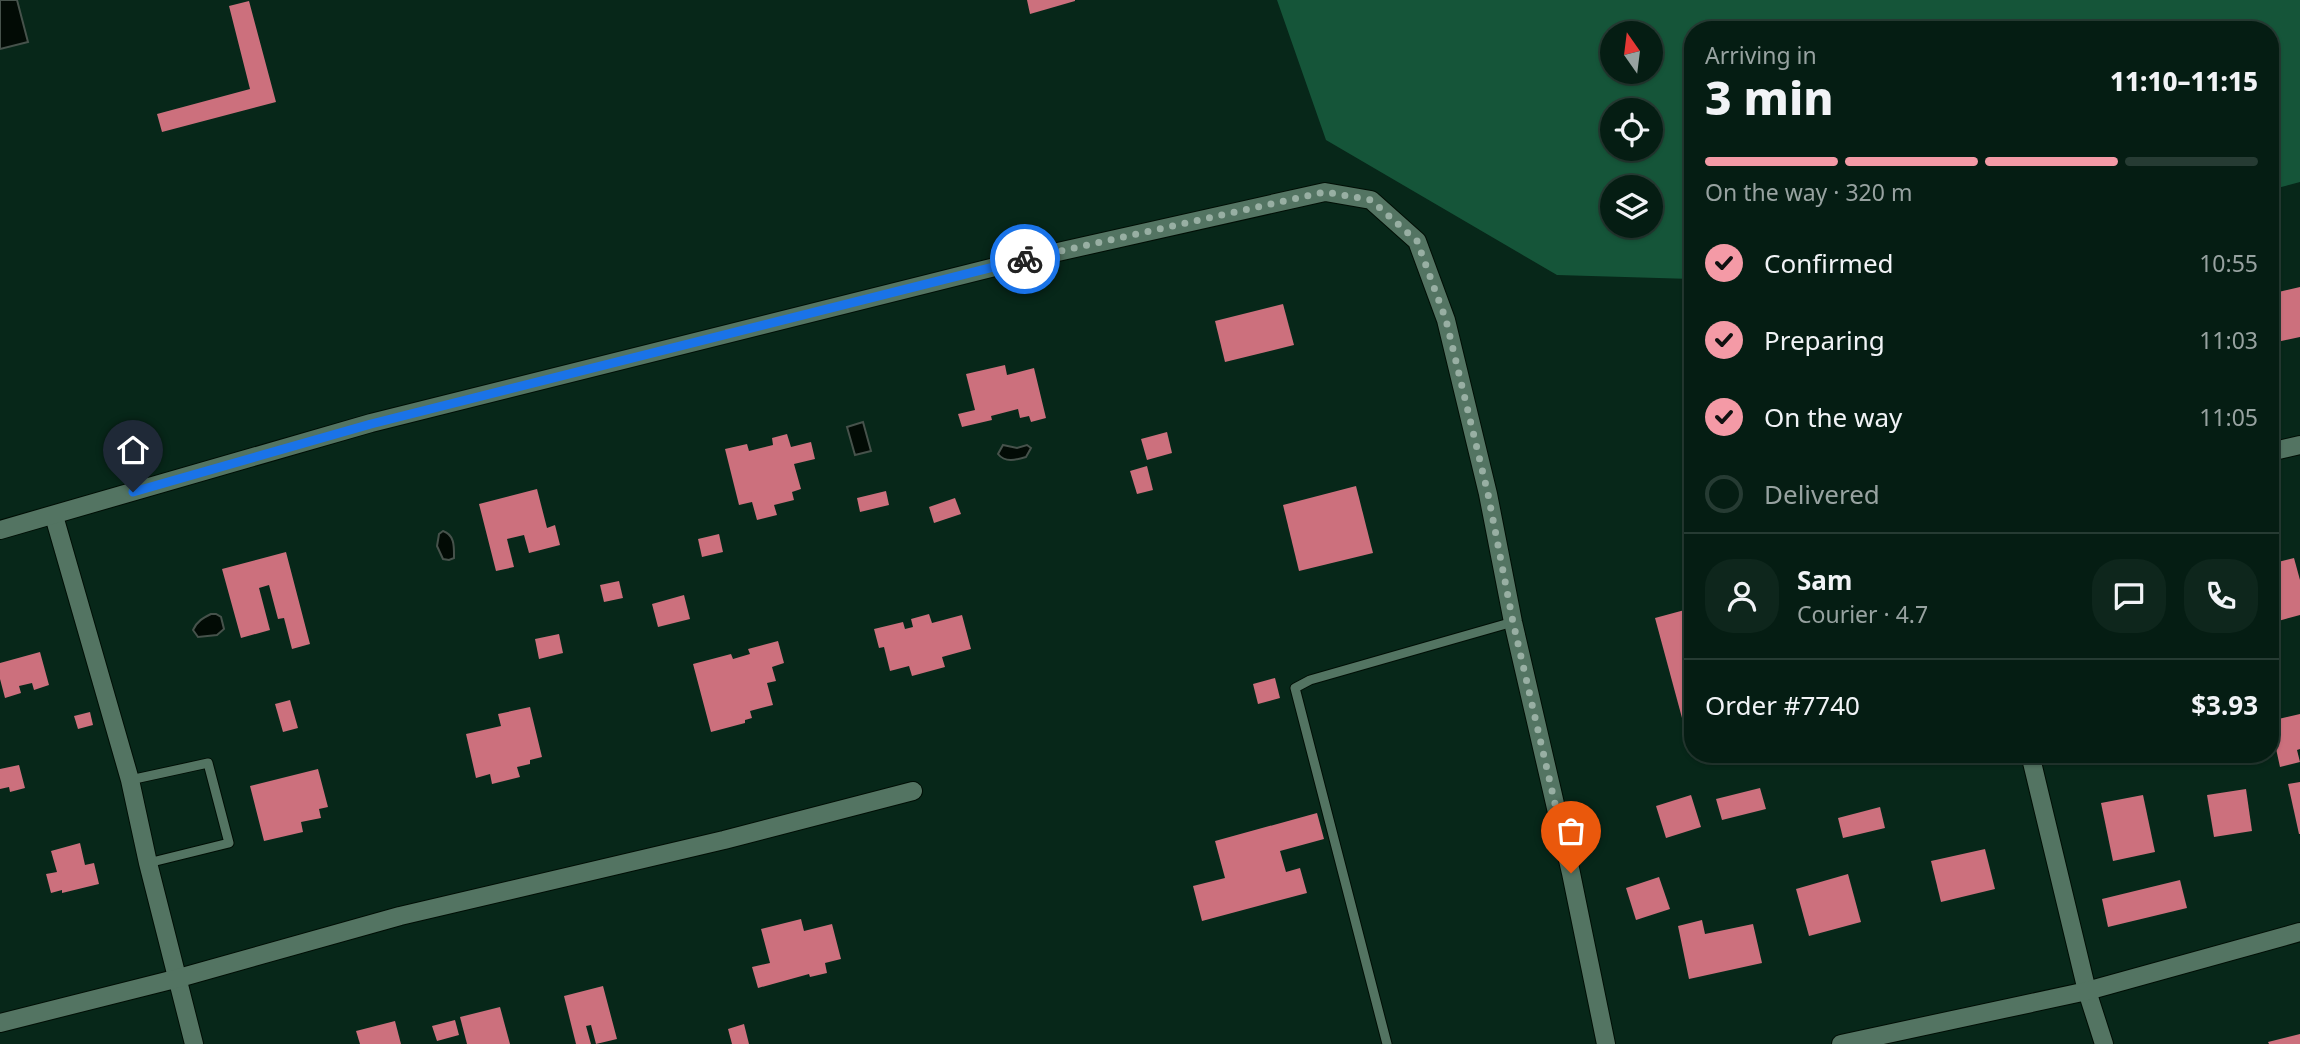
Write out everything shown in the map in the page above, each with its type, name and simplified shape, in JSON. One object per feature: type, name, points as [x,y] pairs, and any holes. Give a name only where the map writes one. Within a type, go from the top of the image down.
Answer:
[{"type":"street","points":[[0,530],[384,420],[1031,258],[1325,192],[1371,200],[1417,241],[1446,320],[1488,494],[1513,622],[1571,873],[1606,1044]]},
{"type":"street","points":[[2279,450],[2300,445]]},
{"type":"street","points":[[54,516],[130,779],[148,863],[194,1044]]},
{"type":"street","points":[[2032,763],[2087,990],[2104,1044]]},
{"type":"street","points":[[0,1023],[179,978],[400,916],[724,840],[913,791]]},
{"type":"street","points":[[1841,1044],[2087,990],[2300,932]]},
{"type":"lane","points":[[1387,1044],[1295,688],[1310,680],[1513,622]]},
{"type":"lane","points":[[130,779],[208,763],[229,843],[148,863]]},
{"type":"green space","points":[[1277,0],[2300,0],[2300,182],[2279,188],[2279,21],[1684,21],[1684,279],[1557,275],[1326,140]]},
{"type":"shaded area","points":[[0,0],[17,0],[28,42],[0,49]]},
{"type":"shaded area","points":[[863,422],[871,451],[855,455],[847,427]]},
{"type":"shaded area","points":[[1003,445],[1017,448],[1027,445],[1031,448],[1026,457],[1007,460],[998,454]]},
{"type":"shaded area","points":[[443,531],[450,535],[453,542],[454,558],[449,560],[443,559],[437,546],[439,534]]},
{"type":"shaded area","points":[[211,614],[221,617],[224,629],[217,635],[198,637],[193,630],[200,620]]},
{"type":"building","points":[[1027,0],[1075,0],[1075,1],[1030,14]]},
{"type":"building","points":[[249,1],[276,102],[162,132],[157,114],[250,89],[229,6]]},
{"type":"building","points":[[2300,287],[2300,337],[2279,342],[2279,292]]},
{"type":"building","points":[[1283,304],[1294,345],[1225,362],[1215,321]]},
{"type":"building","points":[[1005,365],[1007,375],[1034,368],[1046,418],[1031,422],[1029,416],[1020,418],[1018,409],[991,416],[992,420],[962,427],[958,414],[975,410],[966,374]]},
{"type":"building","points":[[1167,432],[1172,453],[1147,460],[1141,439]]},
{"type":"building","points":[[787,434],[791,447],[811,442],[815,459],[794,464],[801,489],[792,492],[794,500],[774,505],[777,515],[757,520],[752,502],[739,505],[725,449],[747,444],[749,451],[773,445],[772,438]]},
{"type":"building","points":[[1147,466],[1153,490],[1137,494],[1130,471]]},
{"type":"building","points":[[1356,486],[1373,553],[1299,571],[1283,505]]},
{"type":"building","points":[[537,489],[547,528],[555,525],[560,545],[529,553],[524,535],[507,539],[514,567],[496,571],[479,504]]},
{"type":"building","points":[[886,491],[889,505],[860,512],[857,498]]},
{"type":"building","points":[[955,498],[961,514],[934,523],[929,507]]},
{"type":"building","points":[[719,534],[723,552],[702,557],[698,539]]},
{"type":"building","points":[[286,552],[310,644],[292,649],[284,618],[278,619],[269,585],[259,588],[270,630],[241,638],[222,569]]},
{"type":"building","points":[[2294,558],[2300,580],[2300,615],[2279,621],[2279,562]]},
{"type":"building","points":[[619,581],[623,598],[604,602],[600,585]]},
{"type":"building","points":[[684,595],[690,619],[658,627],[652,604]]},
{"type":"building","points":[[1684,610],[1684,725],[1655,618]]},
{"type":"building","points":[[929,614],[932,623],[962,615],[971,649],[942,657],[945,667],[912,676],[909,666],[890,671],[884,647],[879,648],[874,629],[903,622],[905,629],[913,627],[911,619]]},
{"type":"building","points":[[559,634],[563,653],[539,659],[535,639]]},
{"type":"building","points":[[778,641],[784,663],[772,667],[776,681],[767,683],[773,705],[750,711],[752,718],[745,720],[745,723],[711,732],[693,664],[731,654],[733,659],[750,654],[748,649]]},
{"type":"building","points":[[40,652],[49,685],[34,690],[32,683],[19,686],[21,693],[5,698],[0,679],[0,663]]},
{"type":"building","points":[[1275,678],[1280,698],[1258,704],[1253,684]]},
{"type":"building","points":[[290,700],[298,728],[283,732],[275,704]]},
{"type":"building","points":[[530,707],[542,757],[517,767],[520,777],[492,784],[490,774],[476,778],[466,734],[501,726],[498,714]]},
{"type":"building","points":[[90,712],[93,725],[78,729],[74,716]]},
{"type":"building","points":[[2300,714],[2300,749],[2297,750],[2300,762],[2280,767],[2279,762],[2279,719]]},
{"type":"building","points":[[19,765],[25,788],[10,792],[9,787],[0,789],[0,769]]},
{"type":"building","points":[[318,769],[328,807],[319,809],[321,818],[301,822],[303,832],[264,841],[250,786]]},
{"type":"building","points":[[2300,782],[2300,834],[2299,834],[2288,784]]},
{"type":"building","points":[[1760,788],[1766,809],[1722,820],[1716,799]]},
{"type":"building","points":[[2246,789],[2252,831],[2214,837],[2207,795]]},
{"type":"building","points":[[1691,795],[1701,827],[1666,838],[1656,806]]},
{"type":"building","points":[[2143,795],[2155,852],[2113,861],[2101,803]]},
{"type":"building","points":[[1880,807],[1885,828],[1843,838],[1838,818]]},
{"type":"building","points":[[1317,813],[1324,839],[1280,851],[1286,872],[1300,868],[1307,893],[1202,921],[1193,886],[1225,878],[1215,841]]},
{"type":"building","points":[[80,843],[85,865],[94,863],[99,884],[51,893],[46,874],[57,872],[51,851]]},
{"type":"building","points":[[1985,849],[1995,889],[1941,902],[1931,861]]},
{"type":"building","points":[[1848,874],[1861,922],[1809,936],[1796,889]]},
{"type":"building","points":[[1659,877],[1670,909],[1636,920],[1626,888]]},
{"type":"building","points":[[2180,880],[2187,908],[2108,927],[2102,899]]},
{"type":"building","points":[[801,919],[804,931],[832,924],[841,959],[825,963],[827,973],[810,977],[809,974],[758,988],[752,967],[770,963],[761,929]]},
{"type":"building","points":[[1702,920],[1705,934],[1753,924],[1762,963],[1689,979],[1678,926]]},
{"type":"building","points":[[603,986],[617,1039],[596,1044],[591,1025],[586,1026],[591,1044],[576,1044],[564,996]]},
{"type":"building","points":[[500,1007],[510,1044],[467,1044],[460,1017]]},
{"type":"building","points":[[455,1020],[459,1035],[437,1041],[432,1026]]},
{"type":"building","points":[[395,1021],[401,1044],[360,1044],[356,1031]]},
{"type":"building","points":[[744,1024],[749,1044],[732,1044],[728,1029]]},
{"type":"building","points":[[2300,1034],[2300,1044],[2268,1042]]},
{"type":"way so far","points":[[1025,259],[1325,192],[1371,200],[1417,241],[1446,320],[1488,494],[1513,622],[1571,873]]},
{"type":"route","points":[[133,492],[371,424],[1025,259]]}]
